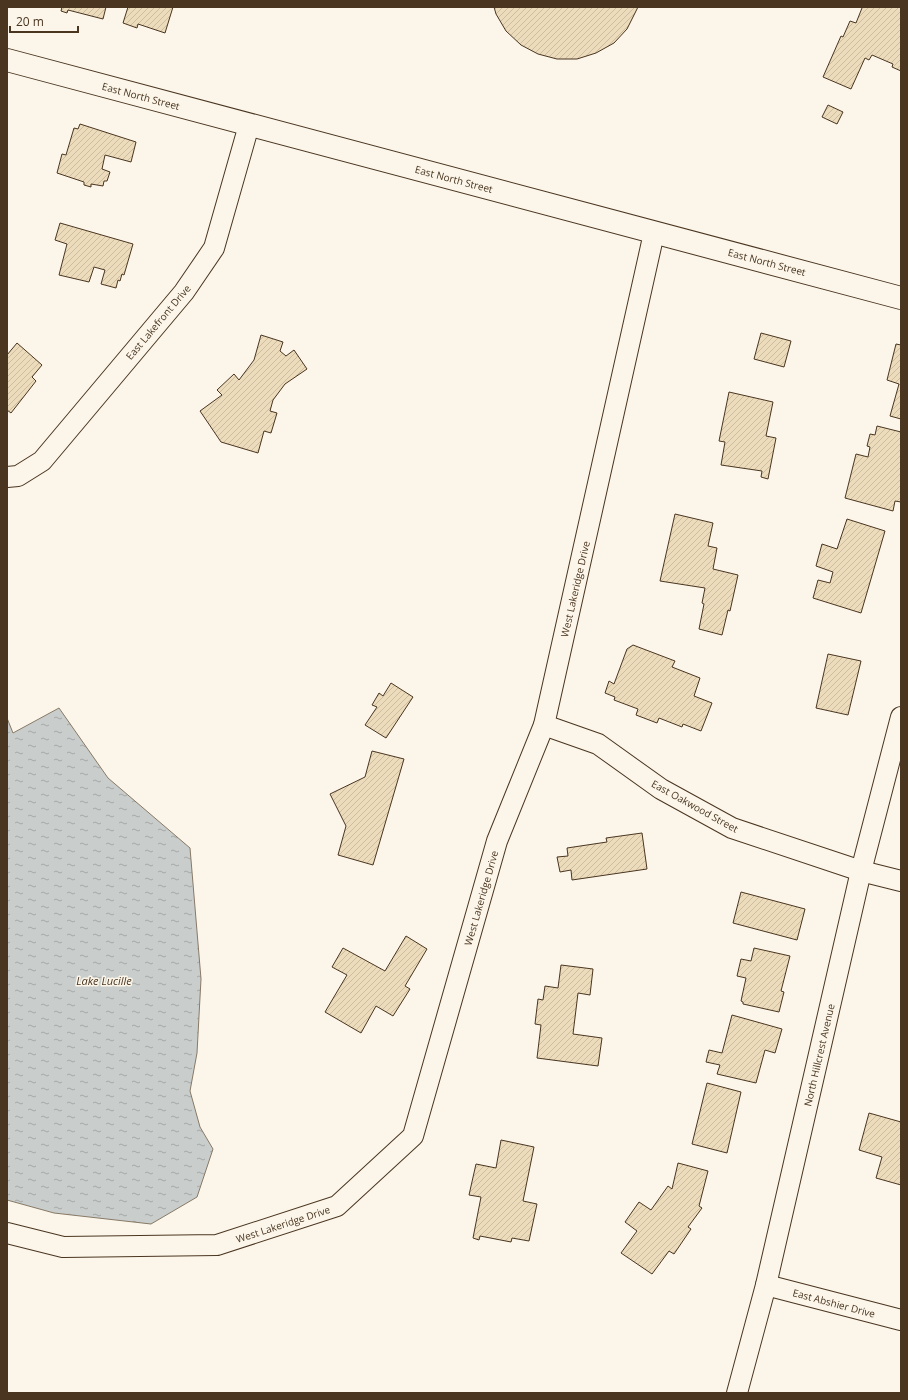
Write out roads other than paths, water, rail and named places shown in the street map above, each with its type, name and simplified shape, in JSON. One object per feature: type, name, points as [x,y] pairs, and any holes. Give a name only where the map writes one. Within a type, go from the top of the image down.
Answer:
[{"type":"main road","name":"East North Street","points":[[7,60],[901,298]]},
{"type":"street","name":"East Lakefront Drive","points":[[7,477],[18,476],[42,461],[193,279],[214,248],[248,124]]},
{"type":"street","name":"West Lakeridge Drive","points":[[7,1233],[63,1247],[217,1245],[337,1206],[413,1136],[497,842],[544,725],[654,233]]},
{"type":"street","name":"North Hillcrest Avenue","points":[[737,1393],[766,1285],[861,871],[901,717]]},
{"type":"street","name":"East Oakwood Street","points":[[544,725],[598,744],[661,790],[732,828],[861,871],[901,881]]},
{"type":"street","name":"East Abshier Drive","points":[[766,1285],[901,1320]]},
{"type":"water","name":"Lake Lucille","points":[[59,708],[108,778],[190,848],[201,979],[197,1053],[190,1091],[200,1127],[213,1149],[197,1197],[151,1224],[54,1213],[7,1200],[7,718],[13,733]]}]
